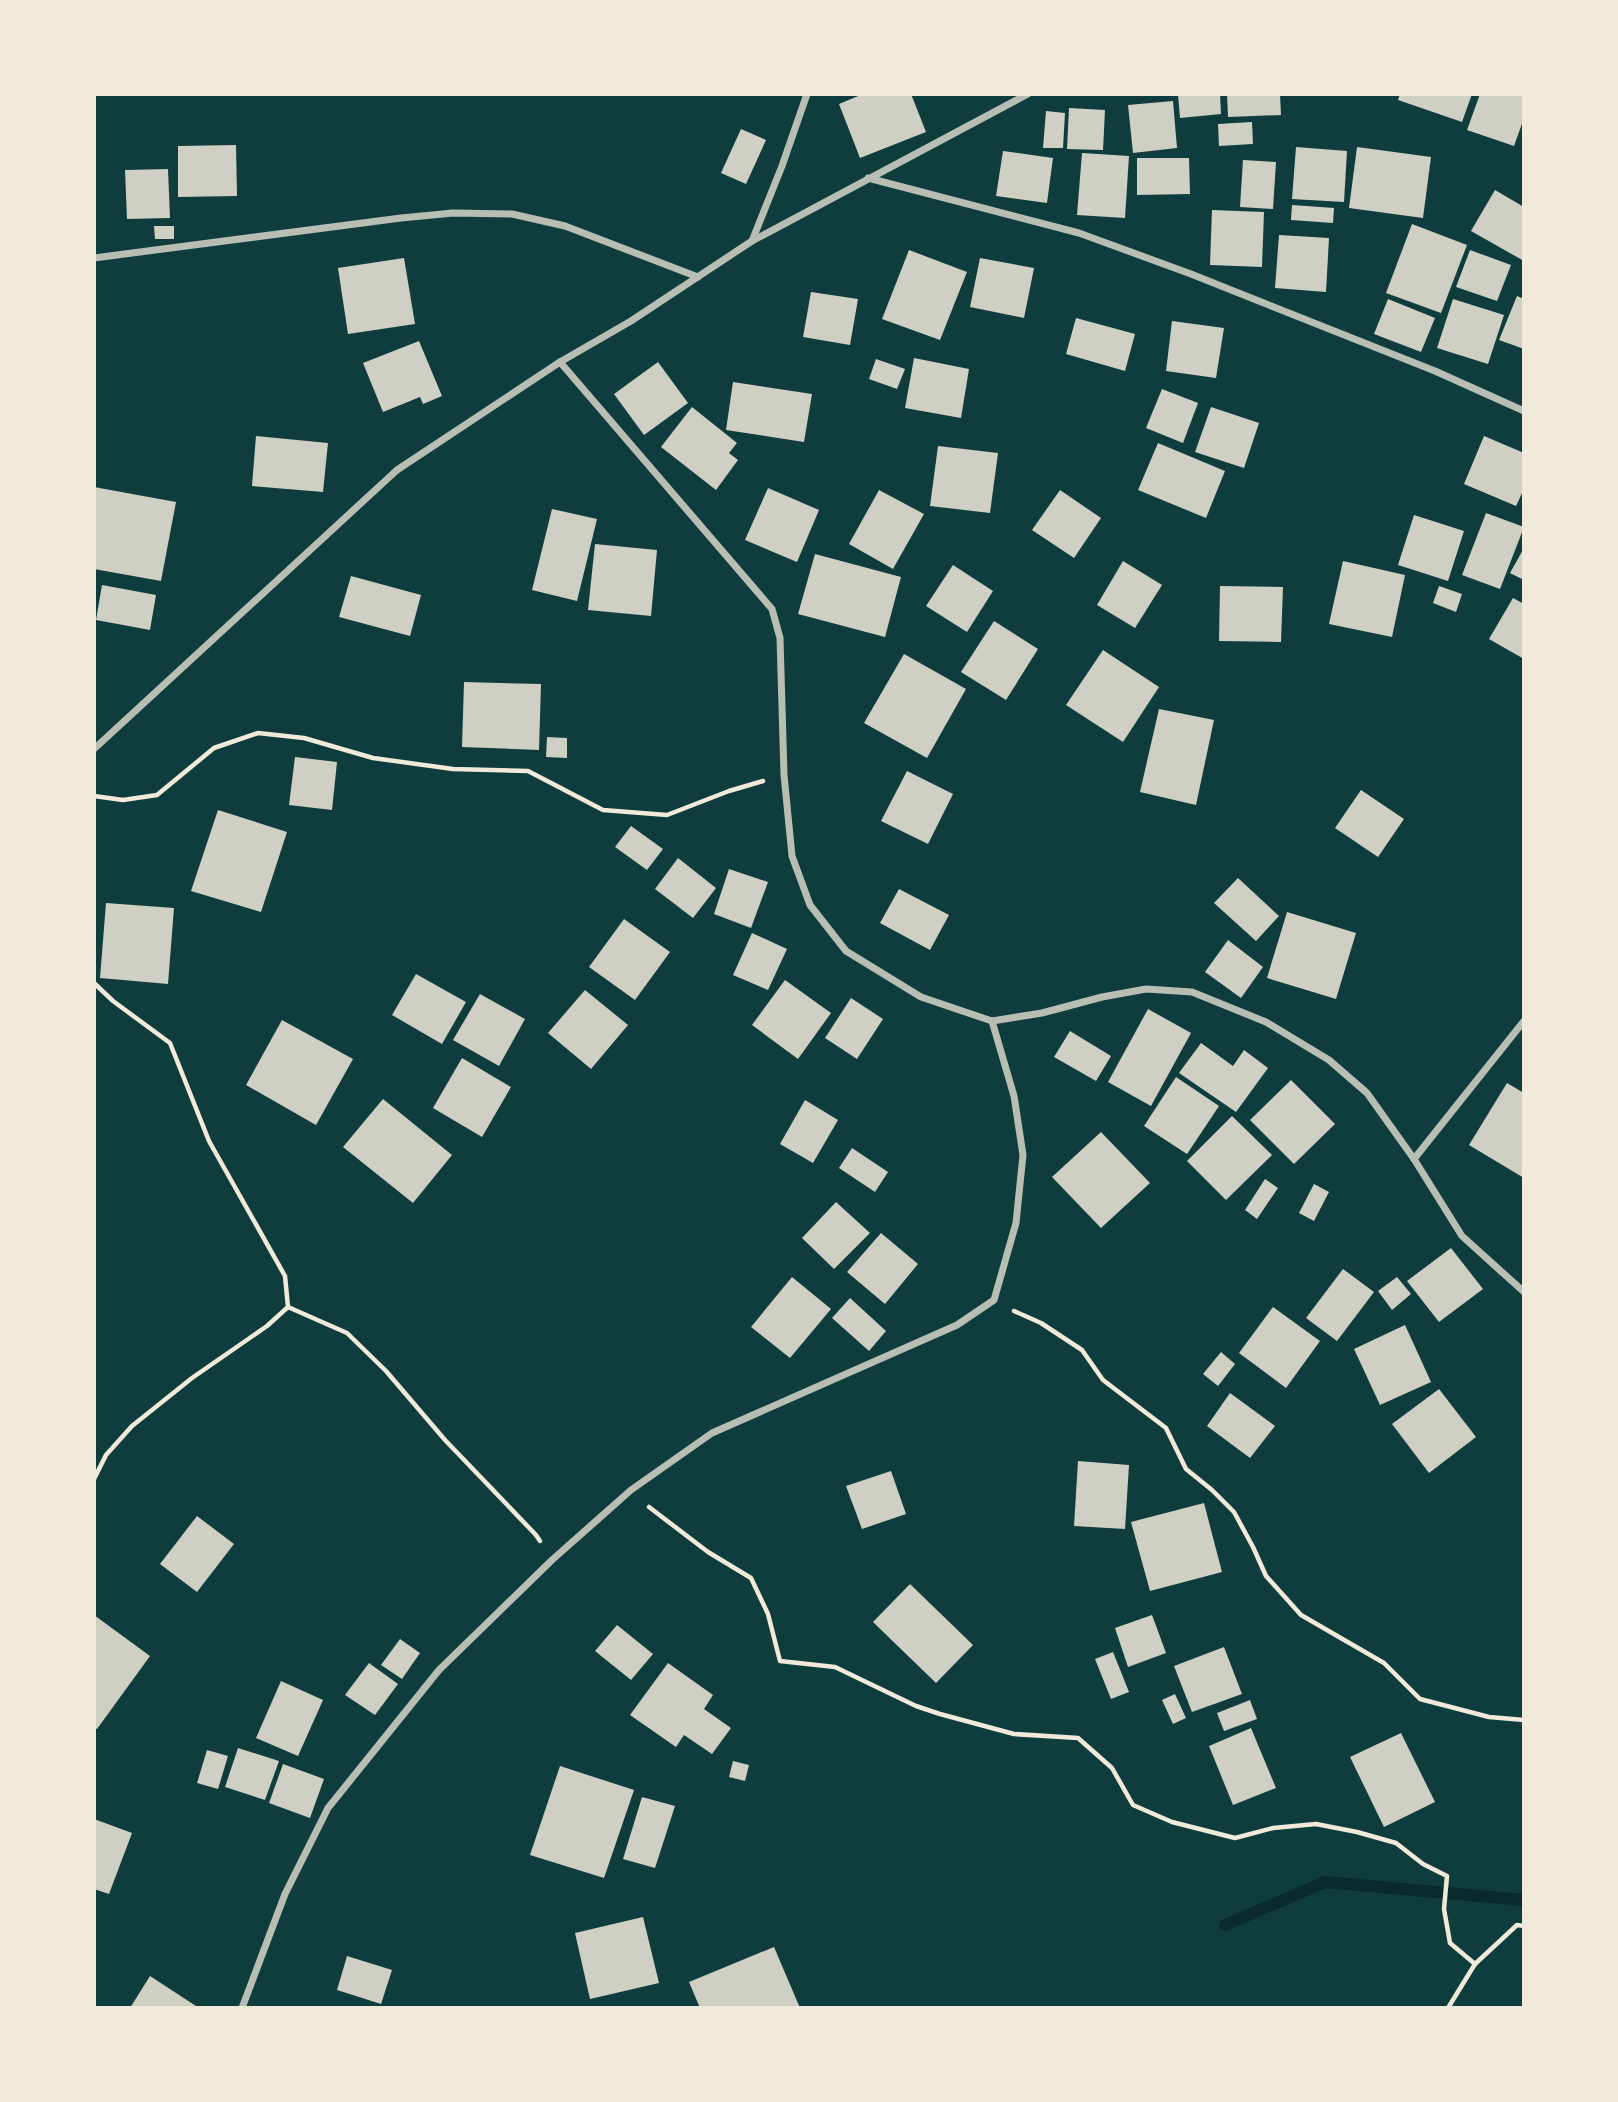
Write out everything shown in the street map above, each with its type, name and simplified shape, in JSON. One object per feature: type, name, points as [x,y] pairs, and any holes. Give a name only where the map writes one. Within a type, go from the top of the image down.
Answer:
[{"type":"street","points":[[752,242],[807,94]]},
{"type":"street","points":[[94,749],[397,470],[560,362],[631,321],[752,242],[1028,94]]},
{"type":"street","points":[[868,178],[1079,233],[1191,274],[1435,371],[1524,411]]},
{"type":"street","points":[[94,258],[401,218],[453,213],[512,214],[565,226],[698,277]]},
{"type":"street","points":[[560,362],[772,609],[780,638],[784,775],[792,856],[810,905],[846,951],[921,997],[992,1021],[1042,1013],[1146,989],[1192,992],[1266,1022],[1329,1060],[1367,1093],[1414,1158],[1462,1236],[1524,1292]]},
{"type":"street","points":[[242,2007],[285,1894],[328,1808],[439,1670],[552,1560],[631,1490],[712,1433],[957,1325],[994,1300],[1016,1223],[1023,1155],[1014,1096],[992,1021]]},
{"type":"street","points":[[1414,1158],[1524,1021]]},
{"type":"path","points":[[94,796],[123,800],[157,795],[214,748],[258,733],[304,738],[373,758],[453,769],[528,771],[603,810],[667,816],[729,791],[784,775]]},
{"type":"path","points":[[94,983],[113,1001],[170,1043],[209,1141],[285,1276],[288,1307]]},
{"type":"path","points":[[994,1300],[1041,1323],[1082,1350],[1103,1380],[1166,1428],[1186,1469],[1234,1511],[1254,1546],[1266,1576],[1301,1615],[1384,1663],[1420,1699],[1489,1717],[1524,1720]]},
{"type":"path","points":[[94,1479],[106,1455],[132,1426],[192,1378],[267,1326],[288,1307]]},
{"type":"path","points":[[288,1307],[347,1333],[386,1371],[444,1440],[536,1535],[552,1560]]},
{"type":"path","points":[[631,1490],[657,1514],[708,1552],[751,1577],[768,1614],[780,1661],[835,1667],[916,1706],[1014,1734],[1078,1738],[1112,1768],[1133,1805],[1171,1822],[1235,1838],[1273,1828],[1316,1824],[1396,1843],[1423,1864],[1447,1876],[1444,1909],[1450,1943],[1475,1964]]},
{"type":"path","points":[[1448,2007],[1475,1964],[1517,1925],[1524,1926]]},
{"type":"building","points":[[863,94],[911,94],[926,132],[860,158],[839,104]]},
{"type":"building","points":[[1178,94],[1220,94],[1221,114],[1180,118]]},
{"type":"building","points":[[1227,94],[1280,94],[1281,115],[1228,117]]},
{"type":"building","points":[[1400,94],[1472,94],[1462,122],[1398,100]]},
{"type":"building","points":[[1480,94],[1524,94],[1524,118],[1514,146],[1467,130]]},
{"type":"building","points":[[1173,101],[1177,148],[1133,153],[1128,105]]},
{"type":"building","points":[[1069,108],[1105,110],[1103,150],[1067,149]]},
{"type":"building","points":[[1046,111],[1065,113],[1063,148],[1043,148]]},
{"type":"building","points":[[1252,122],[1253,144],[1219,146],[1218,124]]},
{"type":"building","points":[[741,129],[766,140],[746,184],[721,173]]},
{"type":"building","points":[[236,145],[237,196],[178,197],[178,146]]},
{"type":"building","points":[[1296,147],[1347,151],[1344,202],[1292,199]]},
{"type":"building","points":[[1357,147],[1431,157],[1423,218],[1349,208]]},
{"type":"building","points":[[1003,151],[1053,158],[1047,203],[996,196]]},
{"type":"building","points":[[1082,153],[1129,156],[1125,218],[1077,215]]},
{"type":"building","points":[[1137,158],[1189,158],[1190,194],[1137,195]]},
{"type":"building","points":[[1243,160],[1276,162],[1273,209],[1240,207]]},
{"type":"building","points":[[168,169],[170,218],[127,219],[125,170]]},
{"type":"building","points":[[1495,190],[1524,207],[1524,261],[1471,231]]},
{"type":"building","points":[[1292,205],[1334,208],[1333,223],[1291,220]]},
{"type":"building","points":[[1212,210],[1264,212],[1262,267],[1210,265]]},
{"type":"building","points":[[1412,224],[1467,245],[1441,313],[1386,293]]},
{"type":"building","points":[[154,226],[174,226],[174,239],[155,239]]},
{"type":"building","points":[[1279,235],[1329,238],[1326,292],[1275,288]]},
{"type":"building","points":[[909,250],[967,272],[940,340],[882,319]]},
{"type":"building","points":[[1470,250],[1511,265],[1497,301],[1456,287]]},
{"type":"building","points":[[404,258],[415,324],[348,334],[338,268]]},
{"type":"building","points":[[980,258],[1034,268],[1024,318],[970,307]]},
{"type":"building","points":[[811,292],[858,299],[850,345],[803,337]]},
{"type":"building","points":[[1517,296],[1524,299],[1524,349],[1499,340]]},
{"type":"building","points":[[1388,299],[1435,318],[1421,352],[1374,334]]},
{"type":"building","points":[[1453,299],[1504,315],[1488,364],[1437,348]]},
{"type":"building","points":[[1076,318],[1135,334],[1125,371],[1066,354]]},
{"type":"building","points":[[1172,321],[1224,328],[1216,378],[1166,371]]},
{"type":"building","points":[[419,341],[442,396],[423,404],[420,397],[383,412],[363,363]]},
{"type":"building","points":[[914,358],[969,369],[961,418],[905,408]]},
{"type":"building","points":[[876,359],[905,369],[897,389],[869,379]]},
{"type":"building","points":[[658,362],[688,403],[644,435],[614,394]]},
{"type":"building","points":[[733,382],[812,394],[804,442],[726,430]]},
{"type":"building","points":[[1162,389],[1198,403],[1183,443],[1146,428]]},
{"type":"building","points":[[692,407],[737,443],[729,453],[738,460],[716,490],[661,447]]},
{"type":"building","points":[[1211,407],[1259,423],[1244,468],[1195,452]]},
{"type":"building","points":[[256,436],[328,443],[323,492],[252,486]]},
{"type":"building","points":[[1484,436],[1524,453],[1524,489],[1516,506],[1464,484]]},
{"type":"building","points":[[1158,443],[1225,471],[1206,518],[1138,490]]},
{"type":"building","points":[[938,446],[998,453],[990,513],[930,506]]},
{"type":"building","points":[[94,487],[176,502],[161,581],[94,569]]},
{"type":"building","points":[[768,488],[819,510],[797,562],[745,540]]},
{"type":"building","points":[[879,490],[924,514],[893,569],[849,544]]},
{"type":"building","points":[[1060,490],[1101,518],[1074,558],[1032,530]]},
{"type":"building","points":[[552,509],[597,519],[577,601],[532,590]]},
{"type":"building","points":[[1486,513],[1524,527],[1500,589],[1462,575]]},
{"type":"building","points":[[1414,515],[1464,531],[1448,581],[1398,565]]},
{"type":"building","points":[[595,544],[657,550],[651,616],[588,610]]},
{"type":"building","points":[[1524,548],[1524,580],[1510,573]]},
{"type":"building","points":[[815,554],[901,577],[885,637],[798,614]]},
{"type":"building","points":[[1123,561],[1162,585],[1135,628],[1097,605]]},
{"type":"building","points":[[1343,561],[1405,575],[1392,637],[1329,624]]},
{"type":"building","points":[[953,565],[993,591],[967,632],[926,606]]},
{"type":"building","points":[[351,576],[421,595],[410,636],[339,617]]},
{"type":"building","points":[[102,585],[156,595],[150,630],[96,620]]},
{"type":"building","points":[[1220,586],[1283,587],[1281,642],[1219,641]]},
{"type":"building","points":[[1439,586],[1462,594],[1456,612],[1433,603]]},
{"type":"building","points":[[1513,598],[1524,604],[1524,659],[1489,639]]},
{"type":"building","points":[[994,621],[1038,649],[1006,700],[961,672]]},
{"type":"building","points":[[1103,650],[1159,687],[1123,742],[1066,705]]},
{"type":"building","points":[[904,654],[966,689],[927,758],[864,723]]},
{"type":"building","points":[[464,682],[541,684],[539,750],[462,747]]},
{"type":"building","points":[[1159,709],[1214,720],[1196,805],[1140,792]]},
{"type":"building","points":[[547,737],[567,738],[567,758],[546,757]]},
{"type":"building","points":[[295,757],[337,762],[332,810],[289,805]]},
{"type":"building","points":[[907,771],[953,794],[928,844],[881,821]]},
{"type":"building","points":[[1361,790],[1404,819],[1378,857],[1335,828]]},
{"type":"building","points":[[218,810],[287,832],[261,912],[191,891]]},
{"type":"building","points":[[631,826],[663,849],[647,870],[615,847]]},
{"type":"building","points":[[678,858],[716,888],[693,918],[655,889]]},
{"type":"building","points":[[729,869],[768,882],[751,928],[714,914]]},
{"type":"building","points":[[1238,878],[1279,916],[1256,941],[1214,903]]},
{"type":"building","points":[[899,889],[949,915],[930,950],[880,923]]},
{"type":"building","points":[[106,903],[174,908],[168,984],[100,978]]},
{"type":"building","points":[[1287,912],[1356,933],[1336,999],[1267,978]]},
{"type":"building","points":[[624,919],[670,952],[635,1000],[589,967]]},
{"type":"building","points":[[752,933],[787,949],[768,990],[733,975]]},
{"type":"building","points":[[1228,940],[1263,967],[1241,998],[1205,972]]},
{"type":"building","points":[[416,974],[466,1002],[442,1044],[392,1015]]},
{"type":"building","points":[[785,980],[831,1013],[798,1059],[752,1025]]},
{"type":"building","points":[[585,990],[628,1025],[591,1069],[548,1033]]},
{"type":"building","points":[[480,994],[525,1019],[499,1066],[453,1040]]},
{"type":"building","points":[[851,998],[883,1019],[857,1059],[825,1038]]},
{"type":"building","points":[[1148,1009],[1191,1033],[1151,1106],[1108,1082]]},
{"type":"building","points":[[282,1020],[353,1059],[316,1125],[246,1085]]},
{"type":"building","points":[[1070,1031],[1111,1056],[1096,1081],[1054,1057]]},
{"type":"building","points":[[1201,1043],[1233,1066],[1244,1050],[1268,1068],[1236,1112],[1179,1073]]},
{"type":"building","points":[[462,1058],[511,1087],[482,1137],[433,1108]]},
{"type":"building","points":[[1176,1077],[1219,1106],[1187,1154],[1144,1126]]},
{"type":"building","points":[[1291,1080],[1335,1124],[1294,1164],[1250,1120]]},
{"type":"building","points":[[1507,1083],[1524,1093],[1524,1178],[1469,1145]]},
{"type":"building","points":[[383,1099],[452,1155],[413,1203],[343,1147]]},
{"type":"building","points":[[805,1100],[838,1120],[813,1163],[780,1144]]},
{"type":"building","points":[[1232,1116],[1272,1155],[1226,1200],[1187,1161]]},
{"type":"building","points":[[1101,1132],[1150,1183],[1101,1228],[1052,1177]]},
{"type":"building","points":[[852,1148],[888,1172],[875,1192],[839,1168]]},
{"type":"building","points":[[1265,1179],[1278,1188],[1257,1219],[1245,1210]]},
{"type":"building","points":[[1314,1184],[1329,1192],[1314,1221],[1299,1213]]},
{"type":"building","points":[[836,1202],[870,1233],[834,1269],[802,1238]]},
{"type":"building","points":[[881,1233],[918,1264],[885,1304],[847,1272]]},
{"type":"building","points":[[1451,1248],[1483,1289],[1439,1322],[1407,1281]]},
{"type":"building","points":[[1343,1269],[1374,1292],[1337,1341],[1306,1318]]},
{"type":"building","points":[[792,1277],[831,1309],[790,1358],[751,1327]]},
{"type":"building","points":[[1397,1277],[1411,1294],[1392,1310],[1378,1291]]},
{"type":"building","points":[[850,1298],[886,1331],[869,1351],[832,1318]]},
{"type":"building","points":[[1273,1307],[1320,1341],[1286,1388],[1239,1353]]},
{"type":"building","points":[[1405,1325],[1431,1382],[1380,1405],[1354,1349]]},
{"type":"building","points":[[1221,1352],[1235,1364],[1218,1386],[1203,1374]]},
{"type":"building","points":[[1439,1389],[1476,1437],[1429,1473],[1392,1424]]},
{"type":"building","points":[[1230,1393],[1275,1426],[1250,1458],[1207,1426]]},
{"type":"building","points":[[1078,1461],[1129,1465],[1125,1529],[1074,1526]]},
{"type":"building","points":[[891,1471],[906,1514],[862,1529],[846,1486]]},
{"type":"building","points":[[1204,1503],[1222,1572],[1150,1591],[1131,1522]]},
{"type":"building","points":[[197,1516],[234,1544],[197,1592],[160,1564]]},
{"type":"building","points":[[910,1584],[973,1645],[936,1683],[873,1622]]},
{"type":"building","points":[[94,1615],[150,1656],[97,1729],[94,1727]]},
{"type":"building","points":[[1152,1615],[1166,1653],[1128,1667],[1115,1628]]},
{"type":"building","points":[[617,1625],[653,1654],[631,1680],[595,1651]]},
{"type":"building","points":[[400,1639],[420,1653],[402,1679],[381,1665]]},
{"type":"building","points":[[1224,1647],[1242,1694],[1192,1712],[1174,1666]]},
{"type":"building","points":[[1113,1652],[1129,1692],[1111,1699],[1095,1659]]},
{"type":"building","points":[[369,1663],[398,1684],[375,1715],[345,1695]]},
{"type":"building","points":[[668,1663],[713,1695],[704,1709],[731,1728],[712,1754],[684,1735],[676,1747],[630,1715]]},
{"type":"building","points":[[281,1681],[323,1700],[298,1756],[256,1738]]},
{"type":"building","points":[[1175,1694],[1186,1718],[1173,1724],[1162,1700]]},
{"type":"building","points":[[1250,1700],[1257,1719],[1224,1731],[1217,1713]]},
{"type":"building","points":[[1251,1728],[1276,1788],[1233,1805],[1209,1746]]},
{"type":"building","points":[[1401,1733],[1435,1802],[1384,1827],[1350,1757]]},
{"type":"building","points":[[238,1748],[279,1761],[265,1800],[225,1787]]},
{"type":"building","points":[[207,1750],[228,1756],[218,1789],[197,1783]]},
{"type":"building","points":[[733,1761],[749,1765],[745,1781],[729,1777]]},
{"type":"building","points":[[283,1764],[324,1779],[310,1818],[269,1803]]},
{"type":"building","points":[[560,1766],[634,1790],[604,1878],[530,1855]]},
{"type":"building","points":[[642,1797],[675,1806],[655,1868],[623,1859]]},
{"type":"building","points":[[94,1819],[132,1833],[109,1894],[94,1889]]},
{"type":"building","points":[[643,1917],[659,1983],[590,1999],[575,1933]]},
{"type":"building","points":[[774,1947],[800,2008],[700,2008],[689,1982]]},
{"type":"building","points":[[347,1956],[392,1970],[381,2004],[337,1990]]},
{"type":"building","points":[[150,1976],[199,2008],[130,2008]]},
{"type":"waterway","points":[[1225,1925],[1325,1882],[1524,1900]]}]
